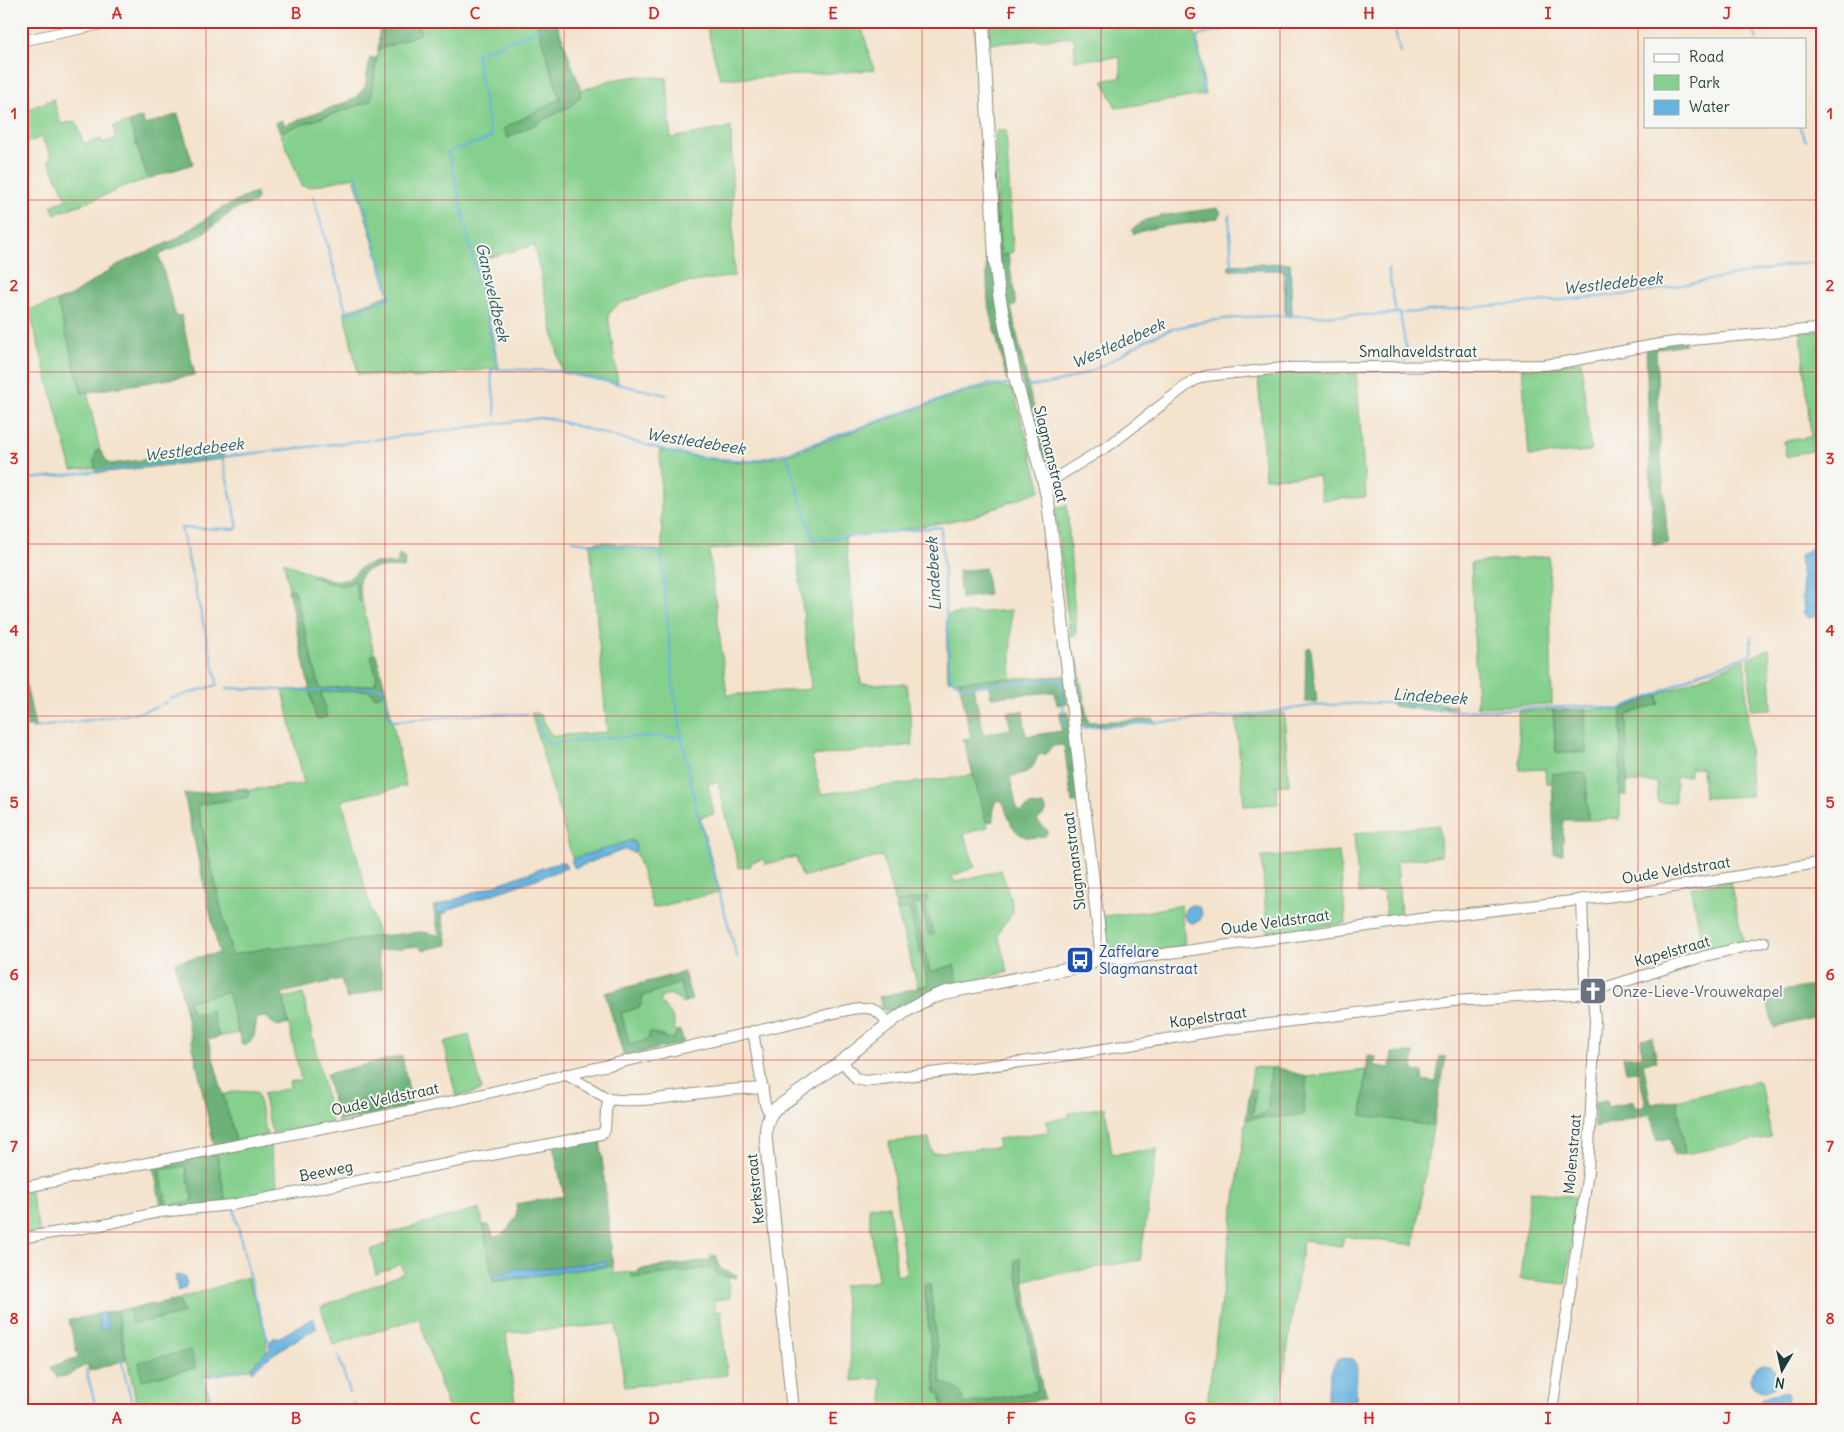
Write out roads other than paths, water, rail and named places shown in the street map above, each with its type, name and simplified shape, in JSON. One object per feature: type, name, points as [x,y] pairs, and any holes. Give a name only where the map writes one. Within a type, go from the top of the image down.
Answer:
[{"type":"main road","name":"Slagmanstraat","points":[[983,21],[995,259],[999,295],[1016,381],[1044,483],[1100,934],[1101,947],[1099,955]]},
{"type":"main road","points":[[770,1114],[911,1008],[929,998],[943,993],[1087,964],[1099,955]]},
{"type":"main road","name":"Kerkstraat","points":[[770,1114],[766,1127],[766,1141],[794,1411]]},
{"type":"street","points":[[21,41],[116,21]]},
{"type":"street","name":"Smalhaveldstraat","points":[[1044,483],[1111,444],[1186,386],[1206,376],[1283,368],[1544,365],[1566,363],[1675,342],[1823,328]]},
{"type":"street","name":"Oude Veldstraat","points":[[1099,955],[1119,960],[1631,894],[1823,862]]},
{"type":"street","name":"Molenstraat","points":[[1552,1411],[1588,1172],[1595,1020],[1591,996],[1585,982],[1582,899]]},
{"type":"street","name":"Kapelstraat","points":[[842,1061],[856,1079],[865,1081],[1046,1059],[1240,1028],[1453,1001],[1591,996],[1604,988],[1620,982],[1704,956],[1764,942]]},
{"type":"street","name":"Oude Veldstraat","points":[[21,1188],[391,1114],[753,1031],[867,1007],[878,1012],[890,1024]]},
{"type":"street","points":[[753,1031],[765,1104],[770,1114]]},
{"type":"street","points":[[565,1074],[609,1099],[620,1101],[763,1088]]},
{"type":"street","name":"Beeweg","points":[[21,1238],[102,1225],[159,1212],[231,1204],[601,1134],[605,1130],[609,1099]]},
{"type":"water","points":[[1810,549],[1818,552],[1823,615],[1808,618],[1804,614],[1800,556]]},
{"type":"water","points":[[630,841],[635,843],[636,849],[633,853],[626,849],[575,868],[571,861],[575,858]]},
{"type":"water","points":[[559,862],[564,862],[567,868],[448,910],[446,913],[438,914],[437,906]]},
{"type":"water","points":[[1193,905],[1199,908],[1202,914],[1199,920],[1193,923],[1187,920],[1184,914],[1187,908]]},
{"type":"water","points":[[607,1261],[608,1264],[605,1266],[508,1279],[495,1279],[493,1272],[506,1274],[516,1268],[536,1269]]},
{"type":"water","points":[[175,1276],[184,1277],[187,1282],[185,1288],[178,1291]]},
{"type":"water","points":[[100,1313],[105,1314],[108,1328],[106,1330],[100,1329],[98,1316]]},
{"type":"water","points":[[313,1318],[317,1328],[275,1353],[252,1372],[251,1370],[257,1361],[270,1349],[269,1344],[273,1338],[278,1338]]},
{"type":"water","points":[[1339,1358],[1353,1359],[1357,1364],[1356,1399],[1353,1405],[1346,1408],[1335,1407],[1327,1400],[1330,1378],[1336,1361]]},
{"type":"water","points":[[1764,1365],[1773,1369],[1777,1378],[1773,1387],[1764,1391],[1755,1387],[1751,1378],[1755,1369]]},
{"type":"water","points":[[1781,1392],[1788,1393],[1787,1411],[1759,1411],[1758,1403],[1763,1398]]},
{"type":"waterway","name":"Gansveldbeek","points":[[549,25],[567,21]]},
{"type":"waterway","points":[[1202,93],[1197,39],[1200,35],[1266,21]]},
{"type":"waterway","points":[[1393,21],[1400,53]]},
{"type":"waterway","points":[[1749,21],[1757,38]]},
{"type":"waterway","name":"Gansveldbeek","points":[[452,167],[448,152],[491,138],[476,54],[541,28]]},
{"type":"waterway","points":[[1800,128],[1806,141]]},
{"type":"waterway","name":"Gansveldbeek","points":[[453,171],[497,361],[498,369],[491,370],[496,416]]},
{"type":"waterway","points":[[313,196],[347,314],[390,297],[356,174]]},
{"type":"waterway","points":[[1229,215],[1232,268],[1287,267],[1289,317]]},
{"type":"waterway","name":"Westledebeek","points":[[1404,313],[1633,294],[1795,264],[1823,262]]},
{"type":"waterway","points":[[1388,269],[1396,313]]},
{"type":"waterway","name":"Westledebeek","points":[[1026,386],[1046,385],[1088,372],[1106,364],[1147,340],[1173,329],[1201,323],[1257,317],[1400,313],[1407,355],[1405,362]]},
{"type":"waterway","points":[[498,369],[558,371],[667,395]]},
{"type":"waterway","name":"Westledebeek","points":[[373,440],[547,418],[672,452],[706,458],[752,461],[786,453],[988,384],[1008,385]]},
{"type":"waterway","name":"Westledebeek","points":[[21,480],[369,440]]},
{"type":"waterway","name":"Lindebeek","points":[[786,453],[815,540],[941,527],[950,678],[962,687],[1060,679],[1065,726]]},
{"type":"waterway","points":[[170,699],[217,685],[181,528],[236,529],[238,527],[222,457]]},
{"type":"waterway","points":[[572,541],[661,552],[674,691],[684,747],[696,807],[737,957]]},
{"type":"waterway","name":"Lindebeek","points":[[1084,724],[1084,728],[1244,716],[1311,706],[1367,703],[1395,703],[1460,711],[1593,706],[1619,710],[1697,674],[1749,655],[1751,652],[1751,636]]},
{"type":"waterway","points":[[226,688],[314,691],[382,687],[390,720],[394,721],[486,714],[528,714]]},
{"type":"waterway","points":[[162,704],[167,702]]},
{"type":"waterway","points":[[33,728],[138,713],[159,706]]},
{"type":"waterway","points":[[537,719],[541,732],[548,744],[612,737],[682,737]]},
{"type":"waterway","points":[[234,1209],[249,1275],[268,1340],[272,1343]]},
{"type":"waterway","points":[[338,1355],[350,1393]]},
{"type":"waterway","points":[[121,1359],[134,1411]]},
{"type":"waterway","points":[[86,1370],[97,1411]]},
{"type":"waterway","points":[[215,1411],[203,1377],[245,1370]]},
{"type":"waterway","points":[[353,1402],[356,1411]]},
{"type":"place","name":"Zaffelare Slagmanstraat","points":[[1080,960]]},
{"type":"place","name":"Onze-Lieve-Vrouwekapel","points":[[1593,991]]}]
